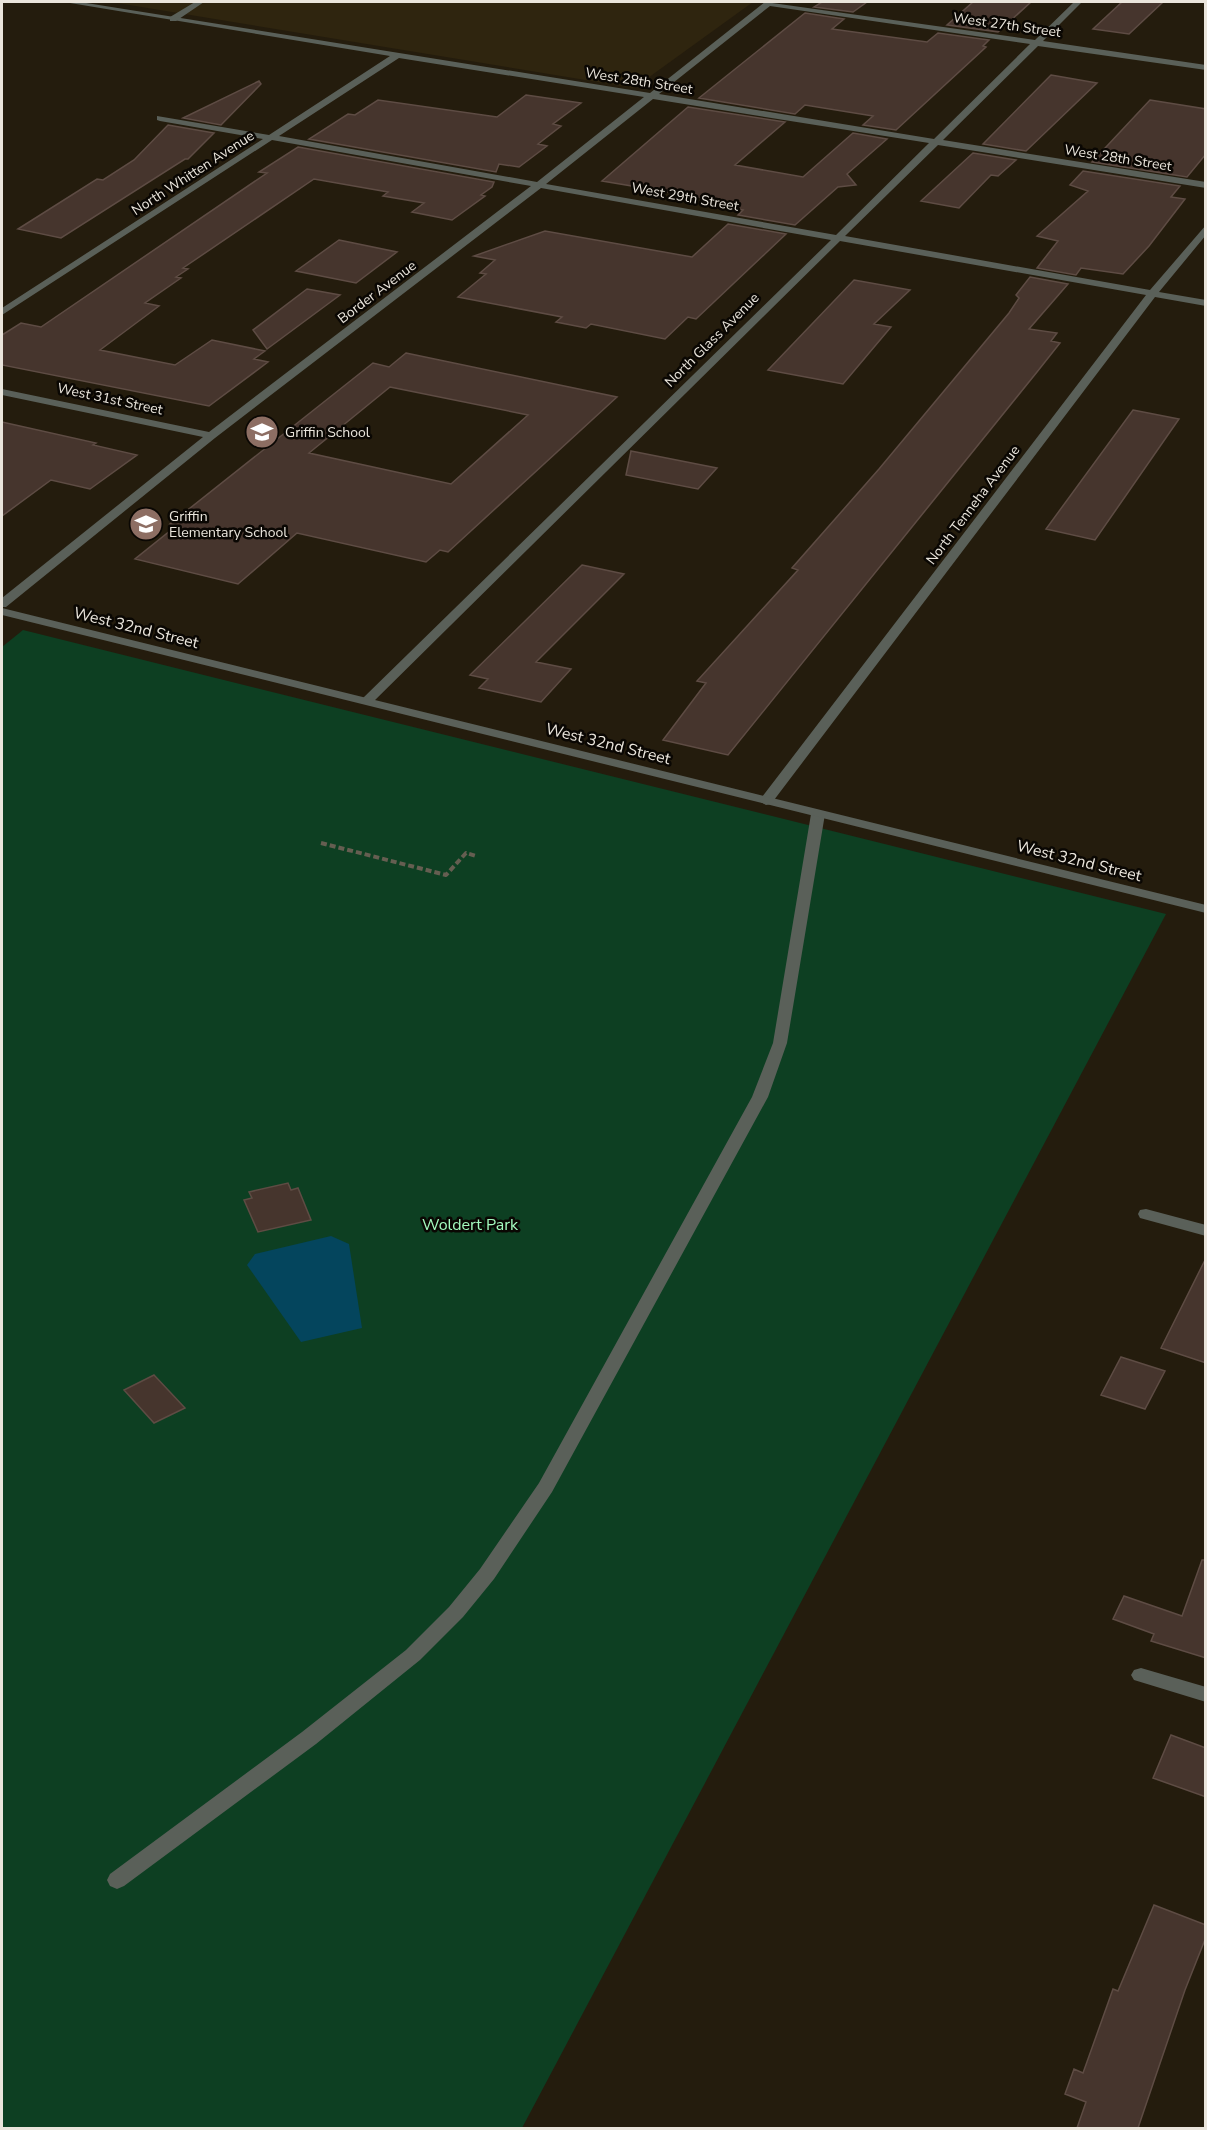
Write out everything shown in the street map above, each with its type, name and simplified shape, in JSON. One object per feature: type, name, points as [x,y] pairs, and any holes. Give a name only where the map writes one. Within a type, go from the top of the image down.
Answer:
[{"type":"street","name":"West 28th Street","points":[[68,2],[1206,185]]},
{"type":"street","points":[[173,19],[200,2]]},
{"type":"street","name":"West 27th Street","points":[[769,2],[1206,68]]},
{"type":"street","name":"Border Avenue","points":[[2,604],[211,436],[539,185],[769,2]]},
{"type":"street","name":"North Glass Avenue","points":[[367,701],[933,142],[1078,2]]},
{"type":"street","name":"North Whitten Avenue","points":[[2,312],[398,55]]},
{"type":"street","name":"West 29th Street","points":[[160,118],[1206,303]]},
{"type":"street","name":"North Tenneha Avenue","points":[[766,801],[1153,293],[1206,228]]},
{"type":"street","name":"West 31st Street","points":[[2,392],[211,436]]},
{"type":"street","name":"West 32nd Street","points":[[2,612],[1206,909]]},
{"type":"street","points":[[117,1880],[309,1738],[413,1655],[456,1612],[519,1530],[552,1477],[760,1096],[780,1043],[818,814]]},
{"type":"street","points":[[1146,1214],[1206,1231]]},
{"type":"street","points":[[1141,1675],[1206,1695]]},
{"type":"path","points":[[321,843],[446,875],[466,853],[476,856]]},
{"type":"shaded area","points":[[111,2],[753,2],[634,88]]},
{"type":"green space","name":"Woldert Park","points":[[23,630],[1166,914],[522,2128],[2,2128],[2,647]]},
{"type":"water","points":[[331,1236],[349,1244],[362,1328],[301,1342],[247,1265],[255,1254]]},
{"type":"building","points":[[822,2],[867,2],[853,12],[814,7]]},
{"type":"building","points":[[973,2],[1031,2],[998,32],[947,25]]},
{"type":"building","points":[[1122,2],[1163,2],[1129,34],[1093,29]]},
{"type":"building","points":[[805,13],[844,19],[832,29],[927,42],[938,33],[989,40],[983,46],[986,47],[896,130],[863,125],[873,116],[805,105],[795,114],[699,98]]},
{"type":"building","points":[[1051,75],[1097,83],[1026,151],[983,144]]},
{"type":"building","points":[[259,81],[261,84],[221,125],[183,118]]},
{"type":"building","points":[[526,95],[581,103],[553,124],[561,126],[538,144],[547,146],[519,167],[499,164],[496,172],[309,139],[348,114],[355,115],[378,100],[497,117]]},
{"type":"building","points":[[1150,100],[1206,109],[1206,154],[1187,177],[1092,162]]},
{"type":"building","points":[[688,107],[785,122],[735,165],[803,177],[853,133],[887,139],[847,174],[856,185],[838,187],[795,225],[738,215],[743,210],[716,205],[721,201],[602,181]]},
{"type":"building","points":[[168,125],[214,133],[188,159],[61,238],[18,229],[97,179],[103,180],[134,160]]},
{"type":"building","points":[[298,147],[494,182],[492,187],[481,195],[485,196],[452,220],[412,212],[424,203],[383,196],[388,192],[314,179],[183,268],[188,269],[176,277],[181,278],[145,303],[159,306],[100,350],[175,365],[212,340],[265,351],[254,359],[268,362],[209,406],[2,365],[2,335],[21,323],[41,327],[267,173],[259,172]]},
{"type":"building","points":[[973,153],[1016,160],[998,176],[991,175],[959,208],[921,201]]},
{"type":"building","points":[[1083,171],[1180,186],[1171,197],[1185,199],[1149,246],[1123,274],[1081,268],[1076,275],[1037,268],[1058,241],[1037,236],[1088,191],[1070,185]]},
{"type":"building","points":[[728,224],[786,234],[696,319],[688,317],[665,339],[591,324],[586,328],[556,322],[562,317],[458,297],[486,274],[480,273],[495,260],[474,256],[545,231],[692,257]]},
{"type":"building","points":[[339,240],[397,252],[356,283],[296,271]]},
{"type":"building","points":[[1030,277],[1068,284],[1029,329],[1057,333],[1051,341],[1060,343],[728,755],[663,740],[706,683],[697,681],[798,570],[792,568],[879,469],[1009,313],[1019,298],[1016,295]]},
{"type":"building","points":[[854,280],[910,290],[874,324],[891,327],[843,384],[768,370]]},
{"type":"building","points":[[307,289],[340,295],[267,349],[253,330]]},
{"type":"building","points":[[406,353],[617,397],[448,552],[440,550],[426,562],[297,533],[238,584],[135,559],[176,526],[170,524],[373,363],[389,367]],"holes":[[[390,387],[528,415],[451,484],[309,453]]]},
{"type":"building","points":[[1133,410],[1179,419],[1095,540],[1046,529]]},
{"type":"building","points":[[2,422],[96,443],[93,445],[137,455],[90,489],[51,480],[2,516]]},
{"type":"building","points":[[631,451],[717,468],[698,489],[626,475]]},
{"type":"building","points":[[582,565],[624,574],[536,662],[571,669],[541,702],[479,688],[488,679],[470,675]]},
{"type":"building","points":[[288,1183],[291,1190],[298,1188],[311,1220],[258,1232],[244,1200],[252,1198],[249,1192]]},
{"type":"building","points":[[1206,1258],[1206,1363],[1161,1348]]},
{"type":"building","points":[[1121,1357],[1165,1371],[1145,1409],[1101,1395]]},
{"type":"building","points":[[154,1375],[185,1408],[154,1423],[124,1390]]},
{"type":"building","points":[[1202,1560],[1206,1560],[1206,1658],[1151,1641],[1154,1634],[1113,1619],[1124,1596],[1182,1616]]},
{"type":"building","points":[[1171,1735],[1206,1748],[1206,1797],[1153,1778]]},
{"type":"building","points":[[1154,1905],[1206,1925],[1206,1937],[1185,1990],[1138,2128],[1077,2128],[1086,2102],[1065,2094],[1074,2069],[1083,2073],[1113,1989],[1118,1991]]},
{"type":"place","name":"Griffin School","points":[[262,432]]},
{"type":"place","name":"Griffin Elementary School","points":[[146,524]]}]
